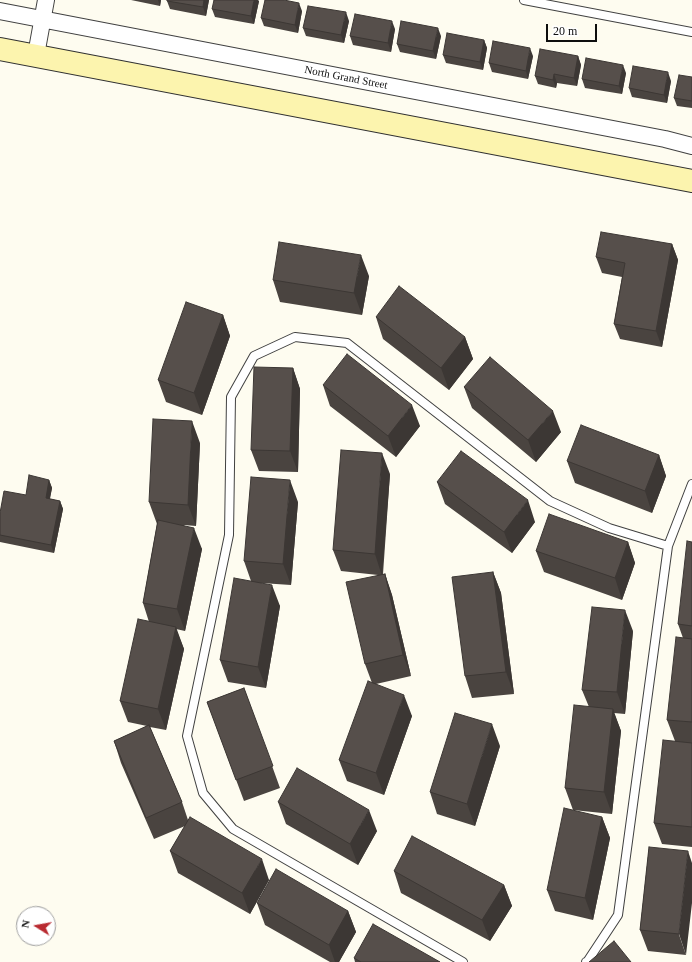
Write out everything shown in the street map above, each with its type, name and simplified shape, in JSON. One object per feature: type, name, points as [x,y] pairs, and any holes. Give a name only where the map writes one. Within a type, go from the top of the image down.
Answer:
[{"type":"main road","points":[[0,49],[692,181]]},
{"type":"street","points":[[36,55],[46,0]]},
{"type":"street","name":"North Grand Street","points":[[0,11],[665,139],[692,146]]},
{"type":"lane","points":[[524,0],[692,32]]},
{"type":"lane","points":[[463,962],[233,829],[203,792],[187,736],[229,535],[231,397],[254,356],[295,338],[347,343],[550,501],[609,528],[668,546]]},
{"type":"lane","points":[[586,962],[618,915],[668,546],[692,484]]},
{"type":"building","points":[[167,0],[204,0],[203,7]]},
{"type":"building","points":[[214,0],[254,0],[251,16],[212,9]]},
{"type":"building","points":[[265,0],[284,0],[299,3],[295,25],[261,18]]},
{"type":"building","points":[[308,6],[346,12],[341,35],[303,28]]},
{"type":"building","points":[[355,14],[392,21],[388,43],[350,36]]},
{"type":"building","points":[[401,21],[438,28],[433,51],[397,44]]},
{"type":"building","points":[[447,33],[484,40],[480,62],[443,55]]},
{"type":"building","points":[[493,41],[530,48],[526,71],[489,63]]},
{"type":"building","points":[[540,49],[578,56],[574,78],[554,74],[553,80],[535,76]]},
{"type":"building","points":[[586,58],[623,65],[619,86],[582,79]]},
{"type":"building","points":[[633,66],[668,72],[664,95],[629,88]]},
{"type":"building","points":[[679,75],[692,77],[692,101],[674,98]]},
{"type":"building","points":[[601,232],[672,244],[656,331],[614,324],[625,263],[596,257]]},
{"type":"building","points":[[279,242],[361,255],[354,293],[273,280]]},
{"type":"building","points":[[399,286],[465,337],[441,368],[376,317]]},
{"type":"building","points":[[186,302],[223,315],[194,393],[158,380]]},
{"type":"building","points":[[347,354],[412,405],[388,436],[323,385]]},
{"type":"building","points":[[490,357],[553,411],[528,440],[464,387]]},
{"type":"building","points":[[254,367],[293,368],[290,451],[251,450]]},
{"type":"building","points":[[153,419],[192,421],[188,505],[149,502]]},
{"type":"building","points":[[581,425],[659,455],[645,491],[567,461]]},
{"type":"building","points":[[341,450],[382,453],[375,554],[333,550]]},
{"type":"building","points":[[461,451],[528,500],[504,532],[437,482]]},
{"type":"building","points":[[29,475],[49,480],[46,498],[60,501],[51,545],[0,535],[0,513],[4,491],[26,495]]},
{"type":"building","points":[[251,477],[290,480],[283,564],[244,561]]},
{"type":"building","points":[[549,514],[628,542],[615,578],[536,551]]},
{"type":"building","points":[[158,520],[194,528],[177,609],[143,603]]},
{"type":"building","points":[[687,541],[692,542],[692,626],[678,624]]},
{"type":"building","points":[[493,572],[506,672],[465,676],[452,577]]},
{"type":"building","points":[[385,574],[403,655],[365,664],[346,582]]},
{"type":"building","points":[[234,578],[272,585],[258,667],[220,660]]},
{"type":"building","points":[[592,607],[625,610],[617,692],[582,690]]},
{"type":"building","points":[[138,619],[176,627],[158,709],[120,701]]},
{"type":"building","points":[[676,637],[692,639],[692,722],[667,720]]},
{"type":"building","points":[[368,681],[404,695],[376,773],[339,760]]},
{"type":"building","points":[[244,688],[273,766],[236,780],[207,702]]},
{"type":"building","points":[[574,705],[613,709],[604,792],[565,788]]},
{"type":"building","points":[[455,713],[492,724],[467,804],[430,792]]},
{"type":"building","points":[[149,725],[182,802],[146,818],[114,741]]},
{"type":"building","points":[[663,740],[692,743],[692,827],[654,823]]},
{"type":"building","points":[[297,768],[369,810],[350,844],[278,802]]},
{"type":"building","points":[[564,808],[602,817],[585,898],[547,890]]},
{"type":"building","points":[[190,817],[262,859],[242,893],[170,851]]},
{"type":"building","points":[[412,836],[504,885],[482,920],[394,871]]},
{"type":"building","points":[[649,847],[688,851],[679,934],[640,930]]},
{"type":"building","points":[[276,869],[348,911],[329,945],[257,903]]},
{"type":"building","points":[[373,924],[440,962],[361,962],[354,958]]},
{"type":"building","points":[[614,941],[631,962],[589,962]]}]
